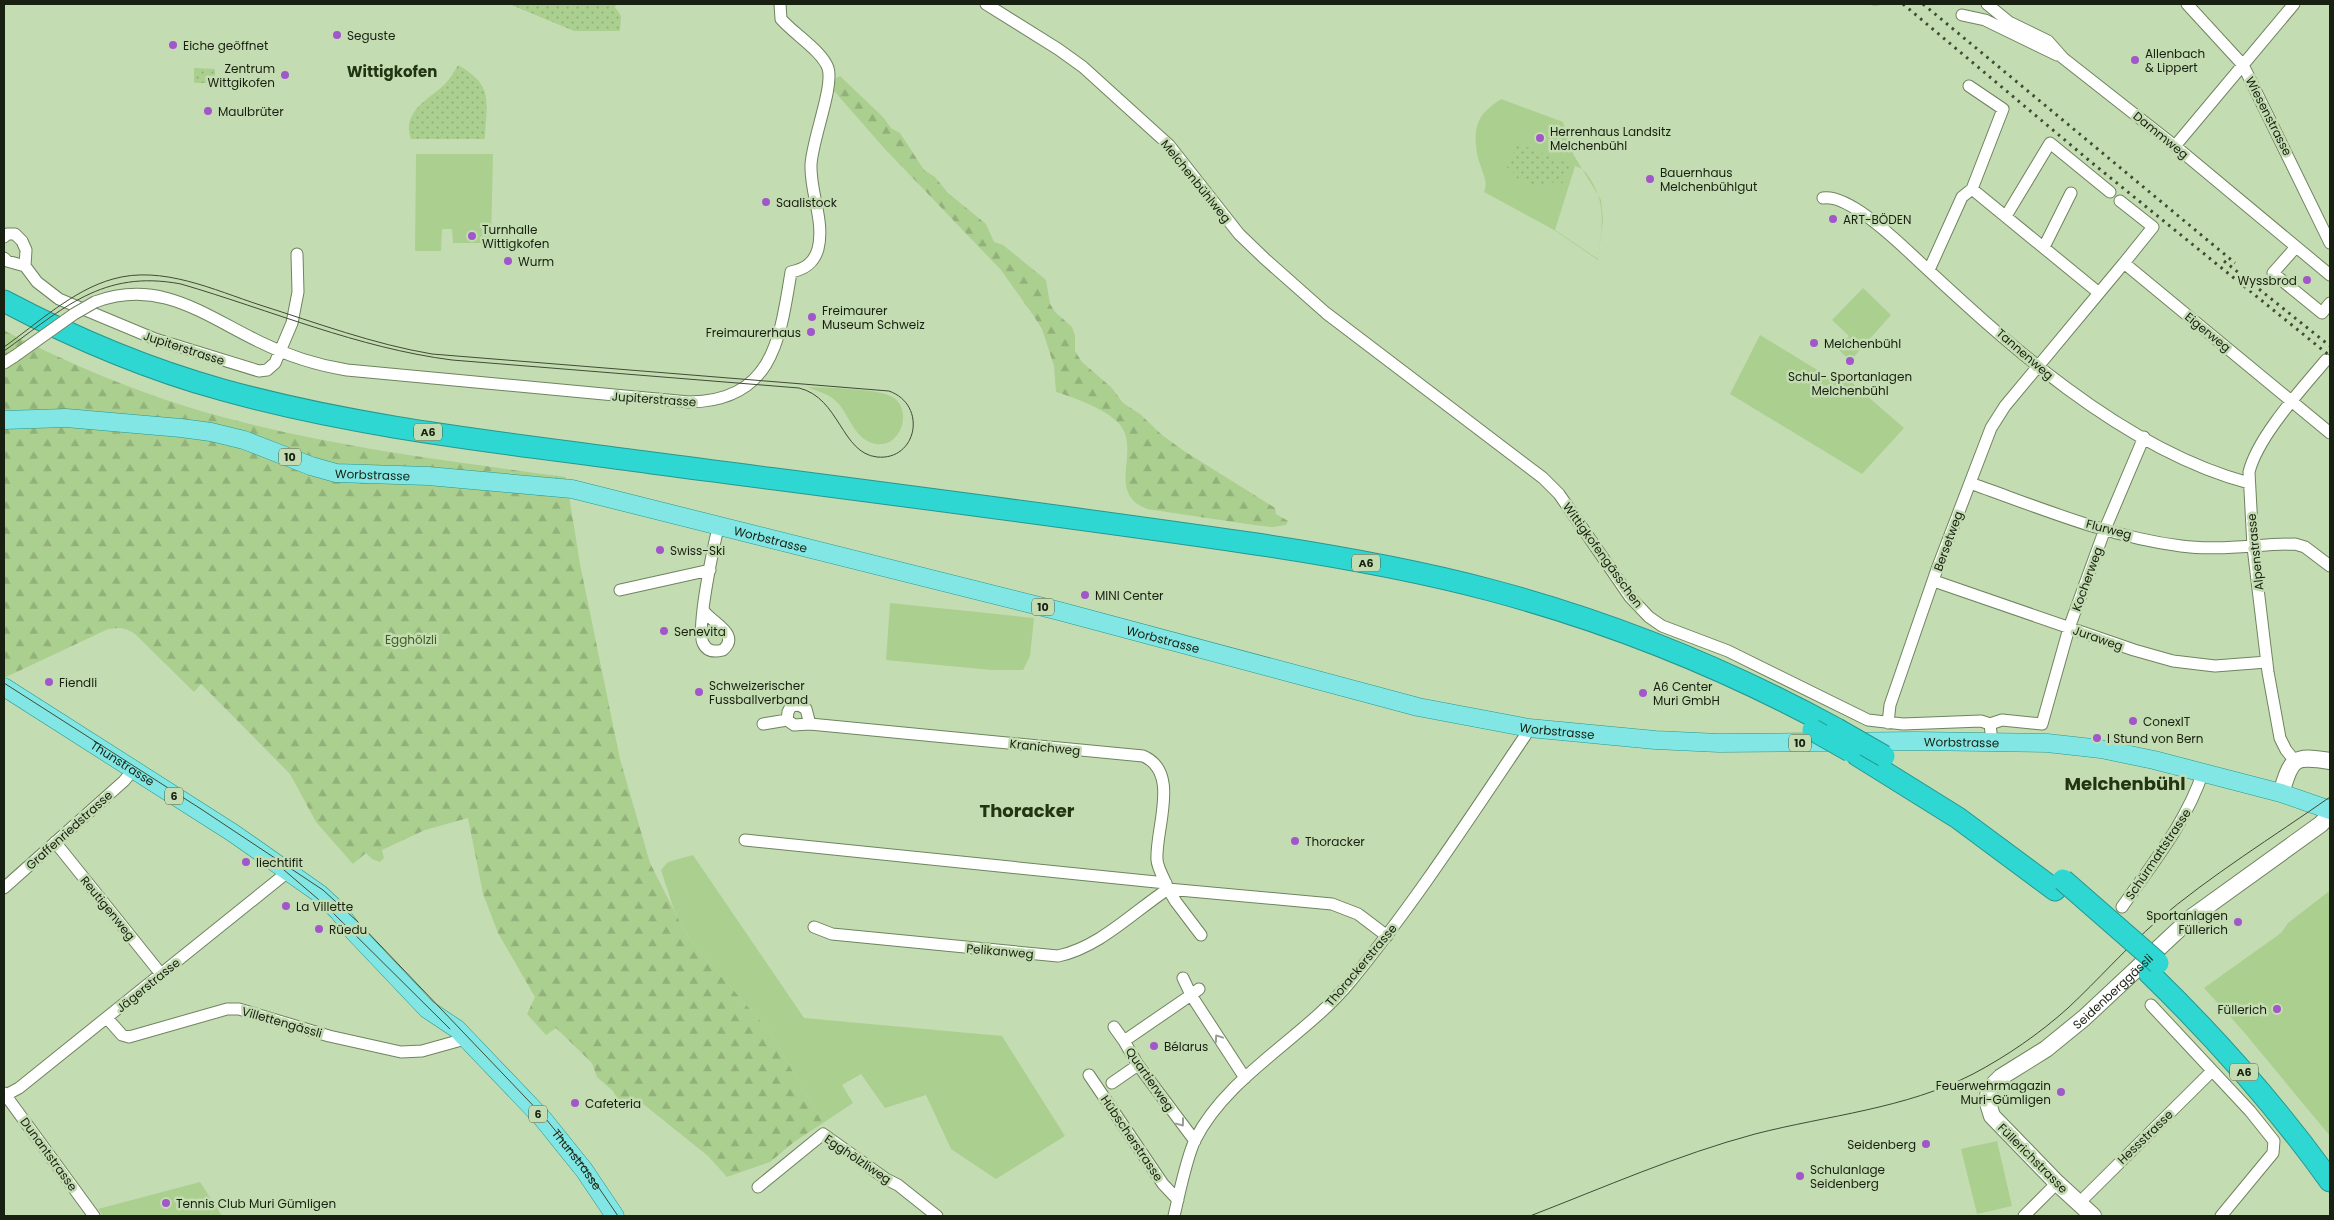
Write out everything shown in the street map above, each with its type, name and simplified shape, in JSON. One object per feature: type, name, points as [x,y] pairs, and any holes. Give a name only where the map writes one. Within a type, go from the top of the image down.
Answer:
[{"type":"highway","name":"A6","points":[[4,301],[91,343],[167,373],[246,396],[325,414],[470,438],[1240,541],[1356,561],[1455,581],[1543,605],[1650,642],[1750,685],[1837,729],[1884,756],[1987,823],[2240,1047],[2330,1158]]},
{"type":"highway","name":"A6","points":[[4,316],[86,355],[163,385],[242,409],[331,429],[478,452],[1210,550],[1326,568],[1434,590],[1531,615],[1625,646],[1721,685],[1814,730],[1858,755],[2059,885]]},
{"type":"highway","name":"A6","points":[[2153,968],[2197,1021],[2251,1080],[2330,1181]]},
{"type":"main road","name":"Worbstrasse","points":[[4,420],[41,417],[83,419],[211,432],[244,440],[311,466],[336,473],[428,476],[562,487],[720,524],[1216,652],[1408,704],[1529,728],[1712,743],[1991,733],[2048,743],[2101,749],[2203,772],[2330,810]]},
{"type":"main road","name":"Thunstrasse","points":[[4,688],[313,888],[339,912],[354,932],[427,1009],[448,1023],[465,1039],[560,1139],[615,1216]]},
{"type":"street","name":"Jupiterstrasse","points":[[4,363],[74,314],[95,302],[115,296],[137,293],[170,298],[281,352],[314,364],[347,370],[676,402],[713,401],[741,390],[757,377],[771,357],[783,319],[791,272],[803,269],[810,264],[816,254],[819,238],[811,167],[813,142],[830,80],[828,68],[821,56],[781,19],[780,4]]},
{"type":"street","name":"Melchenbühlweg","points":[[986,4],[1083,67],[1169,145],[1239,234],[1326,313],[1351,332]]},
{"type":"street","name":"Dammweg","points":[[1987,4],[2009,22],[2048,41],[2063,58],[2175,146],[2330,275]]},
{"type":"street","name":"Wiesenstrasse","points":[[2188,4],[2243,65],[2330,243]]},
{"type":"street","points":[[2175,146],[2294,4]]},
{"type":"street","points":[[1962,15],[1985,20],[2063,58]]},
{"type":"street","points":[[1928,270],[1962,197],[1972,189],[2003,109],[1969,86]]},
{"type":"street","points":[[2006,216],[2050,143],[2110,192]]},
{"type":"street","points":[[1972,189],[2099,293],[2153,227],[2120,200]]},
{"type":"street","points":[[2044,247],[2071,193]]},
{"type":"street","name":"Tannenweg","points":[[1822,198],[1832,197],[1878,223],[1928,270],[2038,366],[2074,394],[2144,437],[2214,472],[2248,482]]},
{"type":"street","points":[[4,237],[7,234],[15,234],[22,241],[26,250],[25,266]]},
{"type":"street","points":[[2296,247],[2273,273],[2322,313],[2330,303]]},
{"type":"street","name":"Jupiterstrasse","points":[[4,258],[25,266],[37,282],[59,299],[155,339],[259,371],[271,368],[281,352],[296,307],[298,292],[297,254]]},
{"type":"street","name":"Eigerweg","points":[[2124,263],[2293,400],[2330,433]]},
{"type":"street","name":"Bersetweg","points":[[1888,723],[1890,706],[1934,581],[1982,448],[1997,416],[2099,293]]},
{"type":"street","name":"Wittigkofengässchen","points":[[1351,332],[1559,494],[1630,597],[1648,618],[1662,626],[1728,650],[1868,720],[1888,723]]},
{"type":"street","name":"Alpenstrasse","points":[[2295,762],[2280,738],[2266,662],[2248,482],[2256,452],[2293,400],[2326,366]]},
{"type":"street","name":"Kocherweg","points":[[1991,733],[2002,720],[2042,724],[2069,628],[2105,530],[2144,437]]},
{"type":"street","name":"Flurweg","points":[[1970,483],[2105,530],[2182,546],[2253,547],[2300,545],[2330,566]]},
{"type":"street","points":[[704,610],[720,524]]},
{"type":"street","points":[[620,590],[710,570]]},
{"type":"street","name":"Juraweg","points":[[1934,581],[2069,628],[2173,661],[2215,666],[2266,662]]},
{"type":"street","points":[[763,724],[787,720],[788,712],[792,706],[798,705],[806,709],[810,724]]},
{"type":"street","name":"Kranichweg","points":[[787,720],[794,725],[810,724],[1137,755],[1148,759],[1158,766],[1164,779],[1157,861],[1176,902],[1201,935]]},
{"type":"street","points":[[1888,723],[1981,721],[1991,733]]},
{"type":"street","name":"Thorackerstrasse","points":[[1174,1216],[1194,1141],[1214,1109],[1245,1078],[1332,1003],[1387,936],[1448,852],[1529,728]]},
{"type":"street","points":[[2281,794],[2288,773],[2295,762],[2304,757],[2330,761]]},
{"type":"street","name":"Graffenriedstrasse","points":[[4,888],[124,781],[133,770]]},
{"type":"street","name":"Schürmattstrasse","points":[[2122,907],[2177,829],[2191,804],[2203,772]]},
{"type":"street","name":"Seidenberggässli","points":[[1988,1092],[2001,1077],[2046,1048],[2084,1018],[2192,917],[2321,824],[2330,814]]},
{"type":"street","points":[[744,840],[1332,904],[1358,914],[1387,936]]},
{"type":"street","name":"Reutigenweg","points":[[55,842],[161,974]]},
{"type":"street","name":"Jägerstrasse","points":[[4,1094],[18,1088],[289,871]]},
{"type":"street","name":"Pelikanweg","points":[[814,927],[832,934],[1058,956],[1076,952],[1095,941],[1167,886]]},
{"type":"street","points":[[1183,978],[1195,992],[1245,1078]]},
{"type":"street","name":"Quartierweg","points":[[1194,1141],[1138,1065],[1124,1041],[1195,992]]},
{"type":"street","points":[[2150,1005],[2272,1136],[2275,1146],[2273,1153],[2221,1216]]},
{"type":"street","name":"Villettengässli","points":[[107,1018],[122,1035],[129,1037],[215,1011],[239,1009],[329,1036],[401,1052],[422,1051],[465,1039]]},
{"type":"street","points":[[1114,1027],[1124,1041]]},
{"type":"street","points":[[1112,1083],[1138,1065]]},
{"type":"street","name":"Hessstrasse","points":[[2078,1204],[2212,1071]]},
{"type":"street","name":"Hübscherstrasse","points":[[1089,1075],[1163,1184],[1178,1200]]},
{"type":"street","name":"Füllerichstrasse","points":[[1988,1092],[1987,1106],[1992,1116],[2078,1204],[2093,1216]]},
{"type":"street","name":"Dunantstrasse","points":[[4,1094],[94,1216]]},
{"type":"street","name":"Egghölzliweg","points":[[758,1187],[823,1134],[886,1179],[898,1185],[937,1216]]},
{"type":"street","points":[[2024,1216],[2057,1183]]},
{"type":"green space","points":[[509,4],[616,4],[615,7],[621,16],[620,31],[574,31]]},
{"type":"green space","points":[[458,65],[478,80],[486,96],[485,139],[411,139],[409,130],[413,114],[424,101],[446,83]]},
{"type":"green space","points":[[194,68],[215,69],[215,83],[194,83]]},
{"type":"green space","points":[[840,76],[883,117],[891,128],[900,133],[924,170],[935,177],[948,193],[986,224],[994,242],[1003,245],[1046,280],[1050,304],[1055,312],[1072,327],[1075,336],[1075,351],[1082,362],[1112,388],[1123,403],[1140,414],[1162,435],[1184,451],[1275,508],[1276,514],[1288,521],[1286,525],[1273,527],[1254,525],[1147,509],[1135,502],[1128,493],[1126,483],[1127,448],[1126,437],[1121,426],[1116,420],[1101,410],[1056,392],[1054,366],[1042,329],[1033,315],[1001,270],[884,148],[835,92],[828,90],[831,81]]},
{"type":"green space","points":[[1501,99],[1563,122],[1573,154],[1583,170],[1575,166],[1555,230],[1598,259],[1602,220],[1598,194],[1601,200],[1603,219],[1598,260],[1554,230],[1484,192],[1486,182],[1477,154],[1477,126],[1483,114]]},
{"type":"green space","points":[[1517,143],[1573,165],[1571,174],[1566,173],[1562,185],[1543,180],[1545,185],[1542,188],[1512,176],[1514,171],[1507,168]]},
{"type":"green space","points":[[416,154],[493,154],[491,243],[453,243],[452,229],[442,229],[441,251],[415,251]]},
{"type":"green space","points":[[1863,288],[1891,315],[1850,361],[1837,348],[1849,336],[1832,320]]},
{"type":"green space","name":"Egghölzli","points":[[5,331],[119,383],[178,404],[238,421],[360,447],[566,477],[580,564],[620,759],[650,863],[684,930],[695,946],[769,1031],[823,1123],[794,1142],[770,1162],[727,1177],[708,1156],[642,1103],[622,1107],[613,1091],[597,1077],[592,1063],[556,1028],[546,1035],[527,1014],[535,997],[498,933],[483,894],[468,818],[425,830],[382,850],[384,858],[380,862],[372,859],[366,853],[353,864],[316,822],[290,774],[201,684],[194,692],[135,634],[128,630],[114,628],[106,630],[6,677],[4,676]]},
{"type":"green space","points":[[1760,335],[1837,382],[1843,375],[1904,428],[1862,474],[1730,394]]},
{"type":"green space","points":[[807,387],[878,392],[894,398],[900,404],[903,412],[901,428],[892,440],[884,444],[869,442],[858,433],[835,400]]},
{"type":"green space","points":[[890,603],[1034,618],[1030,656],[1023,670],[992,670],[886,660]]},
{"type":"green space","points":[[693,855],[804,1018],[1002,1036],[1065,1136],[996,1179],[951,1149],[926,1095],[885,1108],[861,1074],[842,1085],[853,1103],[823,1123],[769,1031],[695,946],[674,910],[661,870],[668,862]]},
{"type":"green space","name":"Füllerich","points":[[2328,892],[2330,894],[2330,1136],[2243,1031],[2204,988],[2281,933],[2288,923]]},
{"type":"green space","points":[[1997,1141],[2012,1206],[1977,1214],[1961,1149]]},
{"type":"green space","name":"Tennis Club Muri Gümligen","points":[[200,1182],[222,1216],[103,1216],[98,1209]]},
{"type":"waterway","points":[[1873,4],[1878,4]]},
{"type":"tram line","points":[[4,347],[56,308],[98,284],[131,275],[150,275],[169,277],[206,286],[388,345],[432,354],[889,391],[901,398],[909,408],[913,419],[913,431],[909,442],[901,450],[891,456],[877,457],[865,453],[855,446],[823,402],[813,394],[799,388],[452,360],[383,347],[348,338],[181,284],[153,281],[128,282],[85,296],[65,307],[4,351]]},
{"type":"tram line","points":[[4,683],[201,809],[323,890],[358,922],[546,1119],[584,1166],[618,1216]]},
{"type":"tram line","points":[[1530,1216],[1641,1172],[1726,1142],[1783,1127],[1894,1103],[1947,1086],[1973,1074],[1998,1060],[2057,1018],[2146,931],[2178,904],[2220,872],[2330,797]]},
{"type":"tram line","points":[[284,870],[325,905],[450,1029]]},
{"type":"railway","points":[[1903,4],[2091,162],[2330,356]]},
{"type":"railway","points":[[1923,4],[2235,263]]},
{"type":"railway","points":[[2224,261],[2330,346]]},
{"type":"place","name":"Seguste","points":[[337,35]]},
{"type":"place","name":"Eiche geöffnet","points":[[173,45]]},
{"type":"place","name":"Allenbach & Lippert","points":[[2135,60]]},
{"type":"place","name":"Zentrum Wittgikofen","points":[[285,75]]},
{"type":"place","name":"Maulbrüter","points":[[208,111]]},
{"type":"place","name":"Herrenhaus Landsitz Melchenbühl","points":[[1540,138]]},
{"type":"place","name":"Bauernhaus Melchenbühlgut","points":[[1650,179]]},
{"type":"place","name":"Saalistock","points":[[766,202]]},
{"type":"place","name":"ART-BÖDEN","points":[[1833,219]]},
{"type":"place","name":"Turnhalle Wittigkofen","points":[[472,236]]},
{"type":"place","name":"Wurm","points":[[508,261]]},
{"type":"place","name":"Wyssbrod","points":[[2307,280]]},
{"type":"place","name":"Freimaurer Museum Schweiz","points":[[812,317]]},
{"type":"place","name":"Freimaurerhaus","points":[[811,332]]},
{"type":"place","name":"Melchenbühl","points":[[1814,343]]},
{"type":"place","name":"Schul- Sportanlagen Melchenbühl","points":[[1850,361]]},
{"type":"place","name":"Swiss-Ski","points":[[660,550]]},
{"type":"place","name":"MINI Center","points":[[1085,595]]},
{"type":"place","name":"Senevita","points":[[664,631]]},
{"type":"place","name":"Fiendli","points":[[49,682]]},
{"type":"place","name":"Schweizerischer Fussballverband","points":[[699,692]]},
{"type":"place","name":"A6 Center Muri GmbH","points":[[1643,693]]},
{"type":"place","name":"ConexIT","points":[[2133,721]]},
{"type":"place","name":"I Stund von Bern","points":[[2097,738]]},
{"type":"place","name":"Thoracker","points":[[1295,841]]},
{"type":"place","name":"liechtifit","points":[[246,862]]},
{"type":"place","name":"La Villette","points":[[286,906]]},
{"type":"place","name":"Sportanlagen Füllerich","points":[[2238,922]]},
{"type":"place","name":"Rüedu","points":[[319,929]]},
{"type":"place","name":"Füllerich","points":[[2277,1009]]},
{"type":"place","name":"Bélarus","points":[[1154,1046]]},
{"type":"place","name":"Feuerwehrmagazin Muri-Gümligen","points":[[2061,1092]]},
{"type":"place","name":"Cafeteria","points":[[575,1103]]},
{"type":"place","name":"Seidenberg","points":[[1926,1144]]},
{"type":"place","name":"Schulanlage Seidenberg","points":[[1800,1176]]},
{"type":"place","name":"Tennis Club Muri Gümligen","points":[[166,1203]]},
{"type":"district","name":"Wittigkofen","points":[[392,71]]},
{"type":"district","name":"Melchenbühl","points":[[2125,783]]},
{"type":"district","name":"Thoracker","points":[[1027,810]]}]
